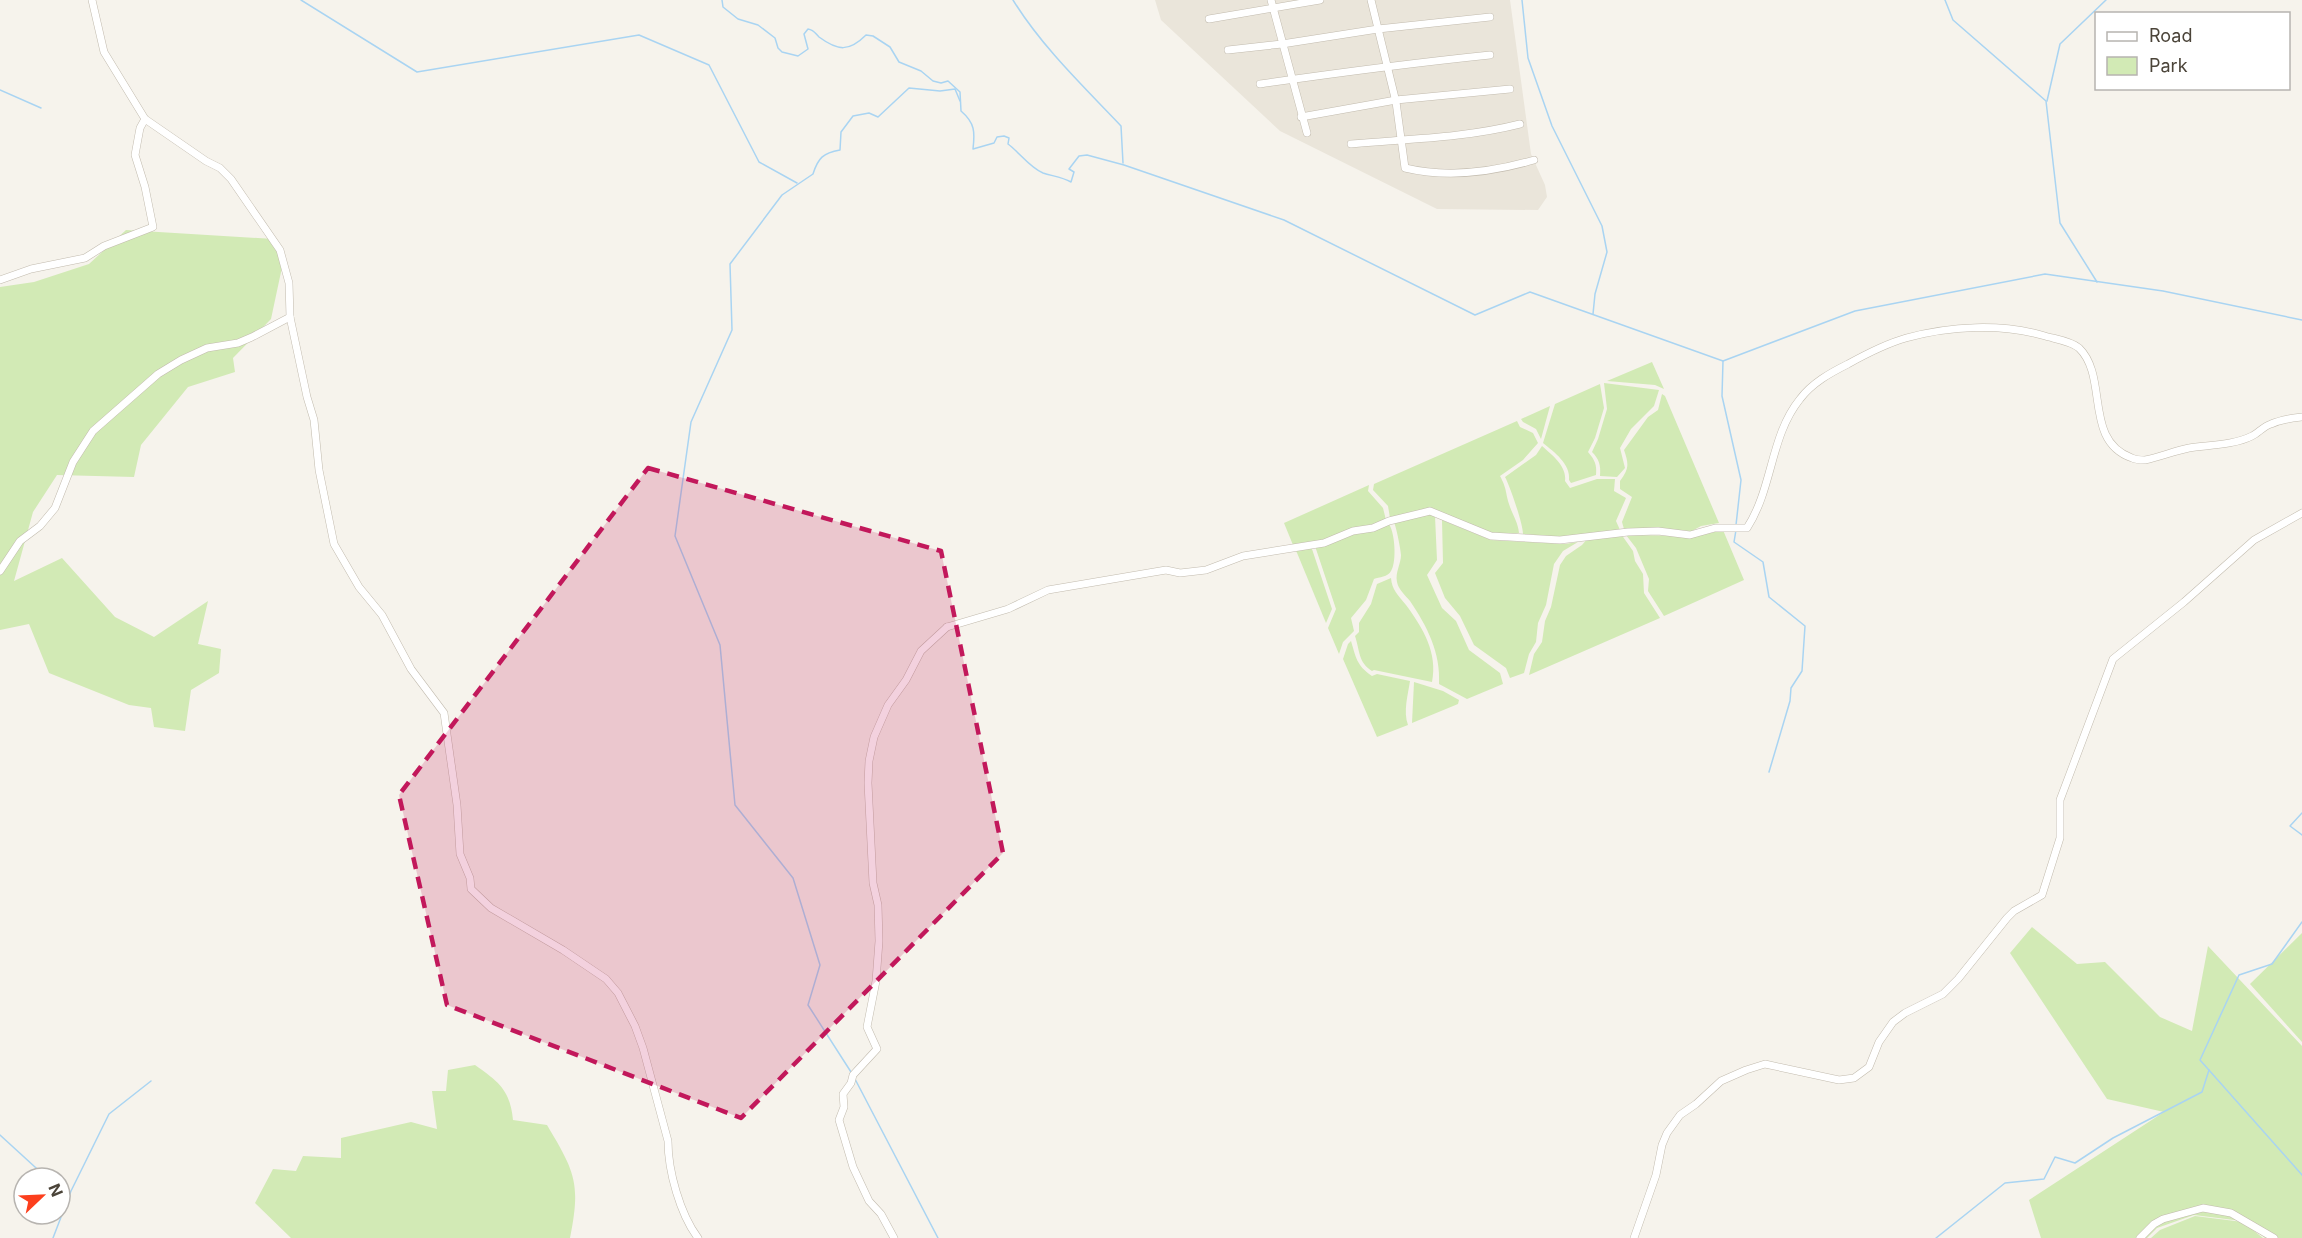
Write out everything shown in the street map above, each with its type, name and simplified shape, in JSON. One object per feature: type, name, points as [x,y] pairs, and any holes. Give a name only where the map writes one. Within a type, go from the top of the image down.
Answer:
[{"type":"street","points":[[92,0],[104,52],[145,119],[220,168],[231,179],[280,250],[289,283],[290,317],[314,420],[319,470],[334,544],[359,586],[382,615],[411,669],[444,713],[457,805],[460,854],[470,878],[471,889],[491,908],[606,979],[618,993],[635,1026],[643,1048],[668,1141],[668,1153],[684,1215],[698,1238]]},
{"type":"street","points":[[1270,0],[1307,133]]},
{"type":"street","points":[[1209,19],[1320,0]]},
{"type":"street","points":[[1371,0],[1396,100],[1405,168],[1422,172],[1484,171],[1534,160]]},
{"type":"street","points":[[1228,50],[1378,29],[1490,17]]},
{"type":"street","points":[[1260,84],[1335,76],[1387,66],[1490,55]]},
{"type":"street","points":[[1301,117],[1396,100],[1510,89]]},
{"type":"street","points":[[0,280],[31,269],[85,258],[104,246],[153,227],[145,187],[135,155],[140,128],[145,119]]},
{"type":"street","points":[[1351,144],[1482,132],[1520,124]]},
{"type":"street","points":[[0,571],[20,541],[40,526],[55,508],[73,462],[93,431],[158,374],[207,348],[237,343],[290,317]]},
{"type":"street","points":[[894,1238],[857,1179],[839,1120],[844,1107],[843,1094],[851,1083],[853,1075],[877,1049],[867,1027],[876,981],[879,941],[878,905],[873,883],[869,761],[874,737],[888,705],[906,680],[921,651],[947,627],[1008,609],[1048,590],[1166,570],[1180,573],[1206,570],[1243,556],[1324,543],[1353,531],[1378,527],[1389,521],[1423,511],[1430,511],[1491,536],[1560,540],[1629,532],[1658,531],[1689,535],[1715,528],[1747,528],[1762,497],[1781,428],[1793,408],[1812,386],[1827,375],[1887,345],[1906,338],[1966,328],[2022,330],[2079,348],[2095,383],[2099,415],[2106,437],[2130,458],[2145,460],[2180,450],[2233,441],[2251,436],[2270,424],[2302,417]]},
{"type":"street","points":[[1634,1238],[1656,1175],[1662,1145],[1667,1133],[1680,1115],[1721,1081],[1765,1064],[1839,1080],[1854,1078],[1869,1067],[1879,1042],[1893,1022],[1905,1013],[1942,994],[1958,979],[2007,918],[2021,907],[2040,898],[2060,838],[2060,800],[2113,659],[2184,602],[2254,540],[2302,513]]},
{"type":"street","points":[[2140,1238],[2154,1224],[2163,1219],[2203,1208],[2220,1210],[2243,1218],[2274,1238]]},
{"type":"highlighted area","points":[[648,468],[941,551],[1003,853],[741,1118],[447,1005],[399,795]]},
{"type":"shaded area","points":[[1155,0],[1510,0],[1531,154],[1545,185],[1547,197],[1538,210],[1437,209],[1280,131],[1161,20]]},
{"type":"green space","points":[[126,230],[274,239],[284,258],[271,319],[233,358],[235,372],[188,387],[141,445],[134,477],[57,475],[33,512],[14,581],[62,558],[115,617],[154,637],[208,601],[198,644],[221,649],[219,673],[191,690],[185,731],[154,727],[151,708],[129,705],[49,673],[29,624],[0,630],[0,287],[34,282],[89,264]]},
{"type":"green space","points":[[1652,362],[1664,389],[1655,385],[1607,381]]},
{"type":"green space","points":[[1604,383],[1659,390],[1654,406],[1631,429],[1620,448],[1625,468],[1617,477],[1600,476],[1599,462],[1592,452],[1607,409]]},
{"type":"green space","points":[[1600,384],[1604,408],[1588,452],[1595,463],[1596,475],[1571,483],[1565,464],[1543,443],[1555,404]]},
{"type":"green space","points":[[1662,394],[1665,396],[1719,523],[1701,526],[1692,531],[1624,529],[1622,522],[1632,497],[1620,489],[1620,481],[1627,466],[1624,450],[1648,417],[1658,410]]},
{"type":"green space","points":[[1550,406],[1541,439],[1536,429],[1521,419]]},
{"type":"green space","points":[[1517,421],[1520,427],[1533,433],[1538,443],[1523,460],[1500,476],[1519,533],[1491,536],[1427,508],[1390,518],[1388,506],[1373,490],[1374,484]]},
{"type":"green space","points":[[1542,446],[1564,470],[1565,481],[1570,488],[1597,479],[1615,479],[1614,491],[1626,498],[1616,521],[1620,530],[1568,538],[1523,534],[1516,505],[1505,477],[1536,455]]},
{"type":"green space","points":[[1369,485],[1368,491],[1383,508],[1386,520],[1326,540],[1293,545],[1284,523]]},
{"type":"green space","points":[[1428,513],[1435,516],[1437,560],[1427,575],[1442,608],[1456,621],[1469,650],[1500,673],[1503,684],[1467,699],[1439,684],[1438,661],[1432,640],[1397,582],[1401,555],[1394,523]]},
{"type":"green space","points":[[1442,520],[1491,540],[1565,544],[1578,542],[1563,551],[1554,564],[1546,605],[1538,623],[1536,642],[1529,654],[1524,673],[1510,678],[1506,668],[1474,645],[1460,616],[1445,598],[1435,573],[1443,563]]},
{"type":"green space","points":[[1388,523],[1394,539],[1393,567],[1388,574],[1374,579],[1366,600],[1351,618],[1354,631],[1343,642],[1339,654],[1328,628],[1336,609],[1315,546]]},
{"type":"green space","points":[[1723,530],[1744,580],[1664,616],[1648,591],[1649,579],[1636,548],[1626,535],[1697,536]]},
{"type":"green space","points":[[1621,534],[1633,551],[1635,561],[1643,574],[1644,593],[1660,618],[1529,675],[1534,654],[1542,642],[1545,621],[1551,607],[1560,565],[1566,556],[1589,537]]},
{"type":"green space","points":[[1311,546],[1332,609],[1326,623],[1295,548]]},
{"type":"green space","points":[[1391,578],[1394,589],[1428,641],[1433,661],[1432,682],[1372,671],[1367,668],[1360,656],[1355,636],[1359,632],[1359,623],[1371,604],[1377,584]]},
{"type":"green space","points":[[1351,641],[1360,664],[1372,676],[1377,674],[1410,681],[1406,709],[1408,725],[1377,737],[1343,659]]},
{"type":"green space","points":[[1414,682],[1443,691],[1459,700],[1458,704],[1412,723]]},
{"type":"green space","points":[[2032,927],[2077,964],[2105,962],[2160,1017],[2192,1031],[2208,946],[2302,1046],[2302,1238],[2265,1238],[2242,1221],[2194,1215],[2157,1228],[2147,1238],[2041,1238],[2029,1200],[2164,1112],[2107,1099],[2010,953]]},
{"type":"green space","points":[[2302,933],[2302,1042],[2250,984]]},
{"type":"green space","points":[[475,1065],[502,1088],[509,1101],[513,1120],[547,1125],[564,1155],[575,1190],[570,1238],[291,1238],[255,1203],[273,1169],[296,1171],[303,1156],[341,1158],[341,1138],[411,1122],[437,1129],[432,1091],[446,1091],[448,1070]]},
{"type":"green space","points":[[2195,1216],[2243,1222],[2263,1238],[2151,1238],[2160,1230]]},
{"type":"waterway","points":[[301,0],[417,72],[639,35],[709,65],[759,162],[797,183]]},
{"type":"waterway","points":[[722,0],[723,7],[738,19],[758,25],[775,38],[782,52],[798,56],[808,49],[804,34],[808,29],[832,45],[843,48],[860,41],[866,35],[873,36],[890,47],[899,62],[921,71],[933,81],[941,83],[948,81],[960,92],[961,111],[973,128],[973,149],[994,143],[997,137],[1004,136],[1009,138],[1008,144],[1034,167],[1043,173],[1071,182],[1074,172],[1069,169],[1079,156],[1087,155],[1124,165],[1284,220],[1475,315],[1530,292],[1723,361],[1855,311],[2045,274],[2163,291],[2302,320]]},
{"type":"waterway","points":[[1013,0],[1050,50],[1121,126],[1123,163]]},
{"type":"waterway","points":[[1522,0],[1528,58],[1552,126],[1602,226],[1607,252],[1595,294],[1593,314]]},
{"type":"waterway","points":[[1945,0],[1953,20],[2046,101],[2060,223],[2097,282]]},
{"type":"waterway","points":[[2047,101],[2060,44],[2106,0]]},
{"type":"waterway","points":[[851,1072],[808,1005],[820,965],[793,878],[735,805],[720,645],[675,536],[691,422],[732,330],[730,264],[782,195],[813,174],[822,157],[840,150],[841,132],[853,116],[869,113],[878,117],[909,88],[940,91],[955,89],[960,101]]},
{"type":"waterway","points":[[0,90],[41,108]]},
{"type":"waterway","points":[[1723,361],[1722,396],[1741,480],[1736,525]]},
{"type":"waterway","points":[[1736,530],[1734,542],[1763,562],[1769,597],[1805,626],[1802,671],[1791,688],[1790,701],[1769,772]]},
{"type":"waterway","points":[[2302,813],[2290,826],[2302,835]]},
{"type":"waterway","points":[[2302,922],[2272,964],[2239,975],[2200,1060],[2302,1175]]},
{"type":"waterway","points":[[1936,1238],[2005,1183],[2044,1179],[2055,1157],[2075,1163],[2113,1138],[2202,1092],[2209,1070]]},
{"type":"waterway","points":[[855,1079],[938,1238]]},
{"type":"waterway","points":[[53,1238],[71,1191],[109,1114],[151,1081]]},
{"type":"waterway","points":[[0,1135],[34,1166]]}]
